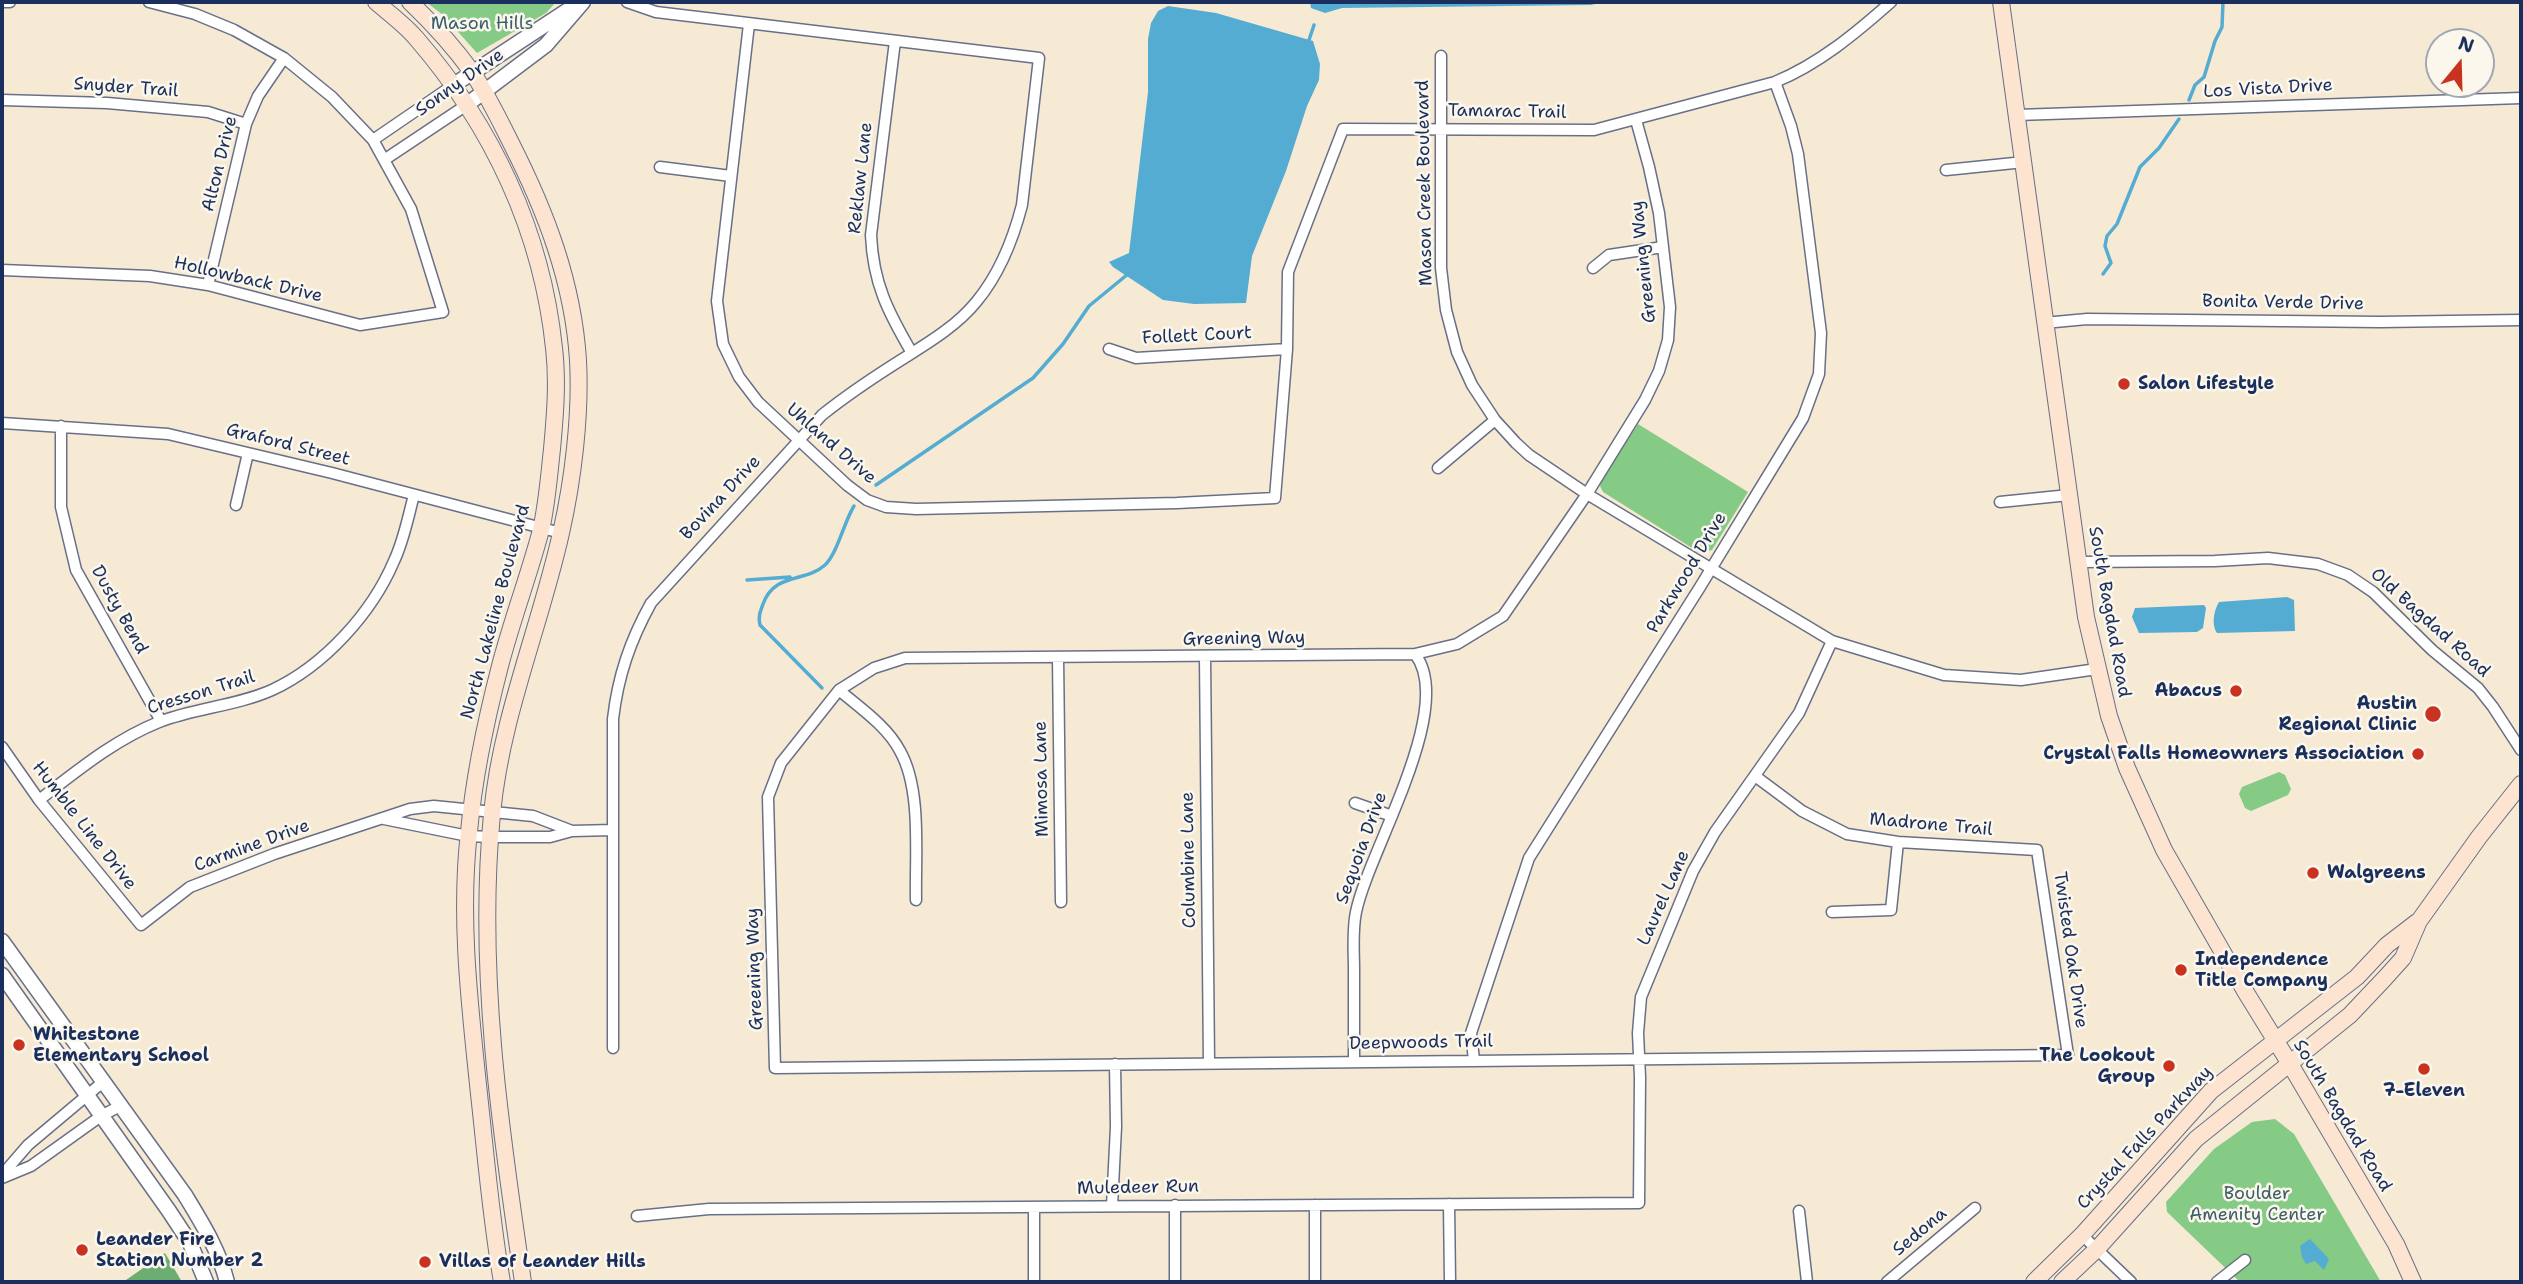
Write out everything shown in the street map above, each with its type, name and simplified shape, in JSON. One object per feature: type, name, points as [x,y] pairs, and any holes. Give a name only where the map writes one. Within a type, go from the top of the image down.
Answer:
[{"type":"main road","name":"North Lakeline Boulevard","points":[[376,2],[415,37],[489,141],[528,225],[547,295],[555,351],[556,406],[541,527],[500,667],[482,747],[471,809],[464,897],[468,980],[495,1246],[502,1282]]},
{"type":"main road","points":[[410,2],[454,48],[472,72],[522,164],[553,234],[568,291],[578,360],[575,452],[561,533],[503,743],[492,812],[486,898],[487,965],[505,1148],[523,1282]]},
{"type":"main road","name":"South Bagdad Road","points":[[2001,2],[2078,562],[2096,669],[2118,742],[2144,809],[2164,850],[2396,1244],[2413,1282]]},
{"type":"main road","name":"Crystal Falls Parkway","points":[[2062,1282],[2097,1250],[2196,1139],[2350,1015],[2385,978],[2403,958],[2419,921],[2521,784]]},
{"type":"main road","name":"Crystal Falls Parkway","points":[[2034,1282],[2082,1235],[2211,1091],[2357,977],[2387,945],[2419,921]]},
{"type":"main road","points":[[2180,1126],[2196,1139]]},
{"type":"street","points":[[2,2],[10,2]]},
{"type":"street","points":[[149,2],[195,14],[234,30],[284,58],[332,97],[373,140],[384,160]]},
{"type":"street","name":"Sonny Drive","points":[[373,140],[581,2]]},
{"type":"street","name":"Sonny Drive","points":[[384,160],[466,106],[546,45],[581,2]]},
{"type":"street","points":[[627,2],[656,12],[895,41]]},
{"type":"street","name":"Tamarac Trail","points":[[1275,498],[1287,349],[1288,272],[1343,129],[1594,130],[1775,82],[1816,61],[1891,2]]},
{"type":"street","name":"Uhland Drive","points":[[749,24],[717,301],[723,344],[739,377],[758,402],[847,485],[867,500],[886,507],[915,509],[1149,504],[1275,498]]},
{"type":"street","name":"Bovina Drive","points":[[613,1048],[612,830],[615,699],[623,662],[635,632],[651,603],[822,415],[848,394],[959,320],[977,302],[1005,257],[1022,205],[1039,58],[895,41]]},
{"type":"street","name":"Reklaw Lane","points":[[895,41],[872,235],[872,258],[878,286],[889,313],[912,353]]},
{"type":"street","name":"Mason Creek Boulevard","points":[[1441,56],[1441,268],[1446,310],[1464,369],[1481,401],[1495,420],[1529,455],[1587,494],[1832,641],[1944,675],[2021,680],[2096,669]]},
{"type":"street","name":"Alton Drive","points":[[208,285],[246,124],[258,96],[284,58]]},
{"type":"street","name":"Parkwood Drive","points":[[1474,1060],[1471,1033],[1529,858],[1711,570],[1809,406],[1819,373],[1821,333],[1797,154],[1791,127],[1775,82]]},
{"type":"street","name":"Los Vista Drive","points":[[2017,115],[2521,98]]},
{"type":"street","name":"Snyder Trail","points":[[2,100],[107,103],[208,111],[246,124]]},
{"type":"street","name":"Greening Way","points":[[775,1068],[768,797],[780,763],[839,690],[874,668],[905,658],[1415,654],[1457,644],[1503,616],[1587,494],[1649,392],[1665,355],[1670,307],[1663,247],[1649,167],[1636,120]]},
{"type":"street","name":"Hollowback Drive","points":[[2,270],[150,276],[208,285],[360,325],[443,312],[411,209],[384,160]]},
{"type":"street","points":[[1947,170],[2024,162]]},
{"type":"street","points":[[660,167],[731,176]]},
{"type":"street","points":[[1593,268],[1609,255],[1663,247]]},
{"type":"street","name":"Bonita Verde Drive","points":[[2044,323],[2087,319],[2380,322],[2521,320]]},
{"type":"street","name":"Follett Court","points":[[1110,349],[1136,358],[1287,349]]},
{"type":"street","points":[[1438,468],[1495,420]]},
{"type":"street","name":"Graford Street","points":[[2,424],[168,434],[561,533]]},
{"type":"street","name":"Dusty Bend","points":[[61,426],[61,507],[76,570],[161,721]]},
{"type":"street","points":[[236,505],[248,453]]},
{"type":"street","name":"Cresson Trail","points":[[39,800],[118,741],[161,721],[271,690],[318,660],[346,634],[376,596],[395,561],[414,495]]},
{"type":"street","points":[[2000,502],[2069,495]]},
{"type":"street","name":"Old Bagdad Road","points":[[2078,562],[2268,558],[2318,564],[2348,575],[2373,592],[2432,650],[2478,688],[2521,750]]},
{"type":"street","name":"Laurel Lane","points":[[1639,1203],[1638,1033],[1641,998],[1693,871],[1716,832],[1799,713],[1832,641]]},
{"type":"street","name":"Sequoia Drive","points":[[1354,1061],[1354,923],[1362,890],[1419,744],[1424,670],[1415,654]]},
{"type":"street","name":"Mimosa Lane","points":[[1058,657],[1061,902]]},
{"type":"street","name":"Columbine Lane","points":[[1205,657],[1209,1063]]},
{"type":"street","points":[[839,690],[886,732],[900,749],[908,768],[914,803],[916,900]]},
{"type":"street","name":"Humble Line Drive","points":[[2,747],[39,800],[141,925]]},
{"type":"street","name":"Madrone Trail","points":[[1755,776],[1789,802],[1847,834],[1898,842],[2037,850]]},
{"type":"street","points":[[1355,803],[1392,816]]},
{"type":"street","name":"Carmine Drive","points":[[141,925],[190,887],[274,854],[410,809],[434,806],[533,817],[572,831]]},
{"type":"street","name":"Carmine Drive","points":[[384,819],[468,836],[550,837],[572,831],[612,830]]},
{"type":"street","points":[[1832,912],[1891,910],[1898,842]]},
{"type":"street","name":"Twisted Oak Drive","points":[[2037,850],[2068,1055]]},
{"type":"street","points":[[2,941],[185,1195],[208,1233],[227,1282]]},
{"type":"street","points":[[2,975],[190,1244],[206,1282]]},
{"type":"street","name":"Deepwoods Trail","points":[[775,1068],[2068,1055]]},
{"type":"street","points":[[1112,1206],[1116,1127],[1115,1064]]},
{"type":"street","points":[[2,1176],[28,1145],[103,1082]]},
{"type":"street","points":[[2,1176],[31,1166],[120,1106]]},
{"type":"street","name":"Muledeer Run","points":[[637,1216],[709,1209],[1639,1203]]},
{"type":"street","points":[[1450,1204],[1450,1282]]},
{"type":"street","points":[[1175,1205],[1175,1282]]},
{"type":"street","points":[[1315,1205],[1315,1282]]},
{"type":"street","points":[[1034,1207],[1034,1282]]},
{"type":"street","name":"Sedona","points":[[1887,1282],[1975,1208]]},
{"type":"street","points":[[1799,1211],[1807,1282]]},
{"type":"street","points":[[2082,1235],[2131,1282]]},
{"type":"street","points":[[2217,1282],[2245,1260]]},
{"type":"green space","name":"Mason Hills","points":[[426,2],[556,2],[546,13],[477,53],[443,15]]},
{"type":"green space","points":[[1638,424],[1748,492],[1712,550],[1700,553],[1603,492],[1600,486],[1602,479]]},
{"type":"green space","points":[[2279,772],[2285,775],[2291,789],[2288,795],[2251,811],[2245,808],[2239,794],[2242,787]]},
{"type":"green space","name":"Boulder Amenity Center","points":[[2275,1119],[2294,1134],[2381,1282],[2240,1282],[2167,1212],[2166,1202],[2214,1149],[2252,1122]]},
{"type":"green space","points":[[165,1253],[182,1282],[123,1282]]},
{"type":"water","points":[[1310,2],[1604,2],[1591,5],[1342,8],[1325,13],[1311,8]]},
{"type":"water","points":[[1168,6],[1216,13],[1313,41],[1320,64],[1319,80],[1252,256],[1246,303],[1194,304],[1163,300],[1109,262],[1129,253],[1148,92],[1148,39],[1151,23],[1158,11]]},
{"type":"water","points":[[2287,597],[2294,600],[2295,631],[2217,633],[2215,630],[2214,618],[2219,602]]},
{"type":"water","points":[[2204,605],[2206,608],[2203,628],[2197,632],[2139,633],[2132,617],[2135,608]]},
{"type":"water","points":[[2310,1239],[2329,1259],[2324,1270],[2315,1261],[2306,1264],[2302,1257],[2300,1246]]},
{"type":"waterway","points":[[2189,100],[2195,85],[2204,77],[2222,27],[2223,2]]},
{"type":"waterway","points":[[1308,43],[1314,25]]},
{"type":"waterway","points":[[2103,274],[2111,263],[2105,246],[2107,236],[2117,224],[2140,167],[2159,148],[2179,119]]},
{"type":"waterway","points":[[876,485],[1033,378],[1063,344],[1089,306],[1128,274]]},
{"type":"waterway","points":[[822,688],[760,625],[759,619],[763,604],[775,587],[817,571],[825,565],[854,506]]},
{"type":"waterway","points":[[747,580],[790,577]]},
{"type":"place","name":"Salon Lifestyle","points":[[2124,384]]},
{"type":"place","name":"Abacus","points":[[2236,691]]},
{"type":"place","name":"Austin Regional Clinic","points":[[2433,714]]},
{"type":"place","name":"Crystal Falls Homeowners Association","points":[[2418,754]]},
{"type":"place","name":"Walgreens","points":[[2313,873]]},
{"type":"place","name":"Independence Title Company","points":[[2181,970]]},
{"type":"place","name":"Whitestone Elementary School","points":[[19,1045]]},
{"type":"place","name":"The Lookout Group","points":[[2169,1066]]},
{"type":"place","name":"7-Eleven","points":[[2424,1069]]},
{"type":"place","name":"Leander Fire Station Number 2","points":[[82,1250]]},
{"type":"place","name":"Villas of Leander Hills","points":[[425,1262]]}]
